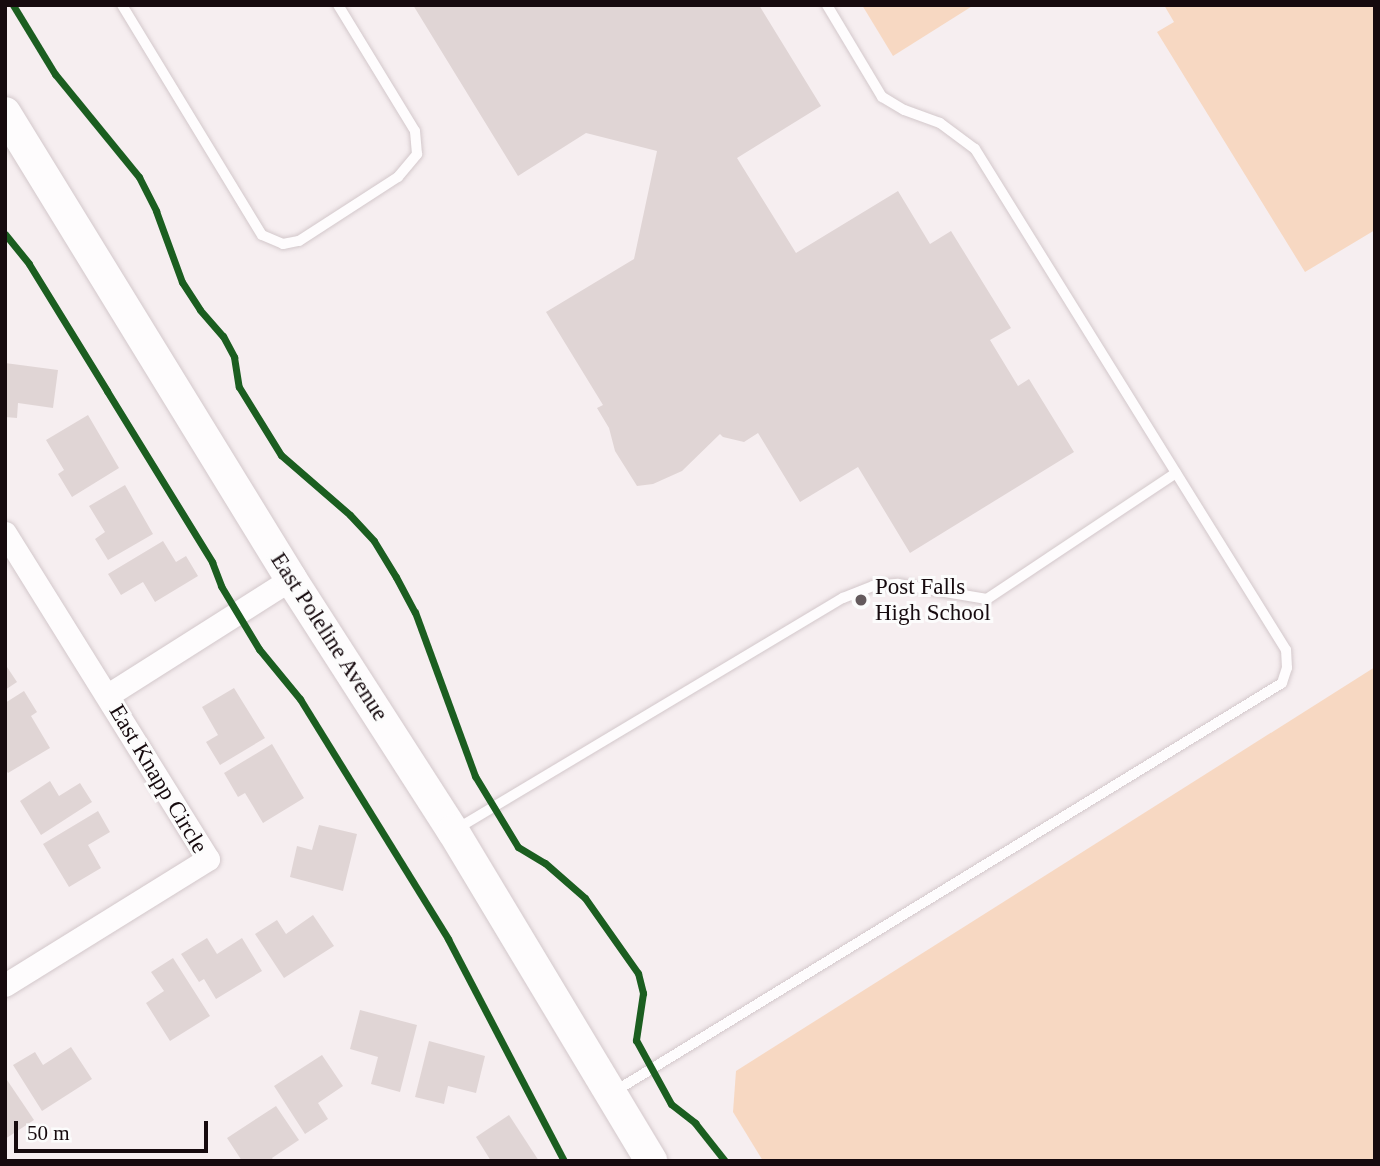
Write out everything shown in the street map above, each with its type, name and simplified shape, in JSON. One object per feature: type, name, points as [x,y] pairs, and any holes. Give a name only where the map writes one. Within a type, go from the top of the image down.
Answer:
[{"type":"main road","name":"East Poleline Avenue","points":[[5,113],[291,579],[453,831],[651,1161]]},
{"type":"street","name":"East Knapp Circle","points":[[5,533],[208,859],[5,985]]},
{"type":"street","points":[[108,695],[291,579]]},
{"type":"lane","points":[[122,5],[262,234],[283,244],[299,241],[398,177],[417,154],[415,131],[338,5]]},
{"type":"lane","points":[[610,1094],[1282,683],[1287,668],[1286,650],[975,149],[940,123],[904,110],[882,97],[827,5]]},
{"type":"lane","points":[[453,831],[843,598],[873,586],[898,584],[986,599],[1176,473]]},
{"type":"shaded area","points":[[862,5],[974,5],[893,56]]},
{"type":"shaded area","points":[[1164,5],[1375,5],[1375,230],[1305,272],[1157,32],[1174,22]]},
{"type":"shaded area","points":[[1375,667],[1375,1161],[763,1161],[733,1112],[736,1071]]},
{"type":"building","points":[[413,5],[759,5],[821,106],[737,158],[796,253],[898,191],[930,244],[951,231],[1011,328],[990,340],[1018,386],[1029,379],[1074,452],[910,553],[858,467],[800,502],[758,433],[744,442],[720,434],[682,471],[653,484],[637,486],[615,451],[609,428],[597,408],[603,405],[546,312],[634,259],[657,151],[586,133],[518,176]]},
{"type":"building","points":[[5,363],[58,370],[53,408],[18,403],[17,418],[5,417]]},
{"type":"building","points":[[88,415],[119,468],[72,497],[58,474],[64,470],[46,440]]},
{"type":"building","points":[[125,485],[153,534],[108,560],[95,539],[105,532],[89,506]]},
{"type":"building","points":[[163,541],[176,562],[186,556],[198,576],[155,602],[143,582],[121,595],[108,574]]},
{"type":"building","points":[[5,664],[17,682],[5,690]]},
{"type":"building","points":[[234,688],[265,738],[220,765],[206,742],[218,735],[202,707]]},
{"type":"building","points":[[24,691],[37,712],[31,716],[50,748],[8,773],[5,769],[5,703]]},
{"type":"building","points":[[272,744],[304,798],[263,823],[245,793],[238,797],[224,773]]},
{"type":"building","points":[[50,781],[59,796],[80,783],[92,802],[41,835],[20,801]]},
{"type":"building","points":[[98,811],[110,832],[88,845],[101,868],[69,887],[43,844]]},
{"type":"building","points":[[319,825],[357,834],[343,891],[290,877],[297,846],[312,850]]},
{"type":"building","points":[[313,915],[334,946],[284,978],[255,934],[277,920],[286,934]]},
{"type":"building","points":[[207,938],[217,954],[242,938],[262,971],[216,999],[204,979],[199,982],[181,954]]},
{"type":"building","points":[[173,958],[210,1016],[170,1041],[146,1003],[164,991],[151,972]]},
{"type":"building","points":[[360,1010],[417,1025],[400,1092],[371,1084],[378,1057],[350,1049]]},
{"type":"building","points":[[429,1041],[485,1056],[476,1093],[448,1086],[444,1104],[415,1097]]},
{"type":"building","points":[[71,1047],[92,1079],[42,1111],[13,1065],[35,1052],[43,1065]]},
{"type":"building","points":[[322,1055],[343,1086],[318,1103],[328,1119],[305,1134],[274,1086]]},
{"type":"building","points":[[5,1077],[34,1120],[5,1139]]},
{"type":"building","points":[[276,1106],[299,1140],[272,1158],[274,1161],[242,1161],[227,1138]]},
{"type":"building","points":[[509,1115],[539,1161],[491,1161],[476,1137]]},
{"type":"cycle path","points":[[13,5],[55,74],[139,177],[156,211],[182,282],[200,310],[223,336],[234,357],[239,387],[281,455],[350,515],[374,541],[415,612],[475,776],[518,847],[545,863],[585,898],[638,973],[643,993],[636,1040],[671,1104],[695,1123],[725,1161]]},
{"type":"cycle path","points":[[5,234],[29,264],[212,562],[221,586],[259,649],[300,699],[448,939],[564,1161]]},
{"type":"place","name":"Post Falls High School","points":[[861,600]]}]
